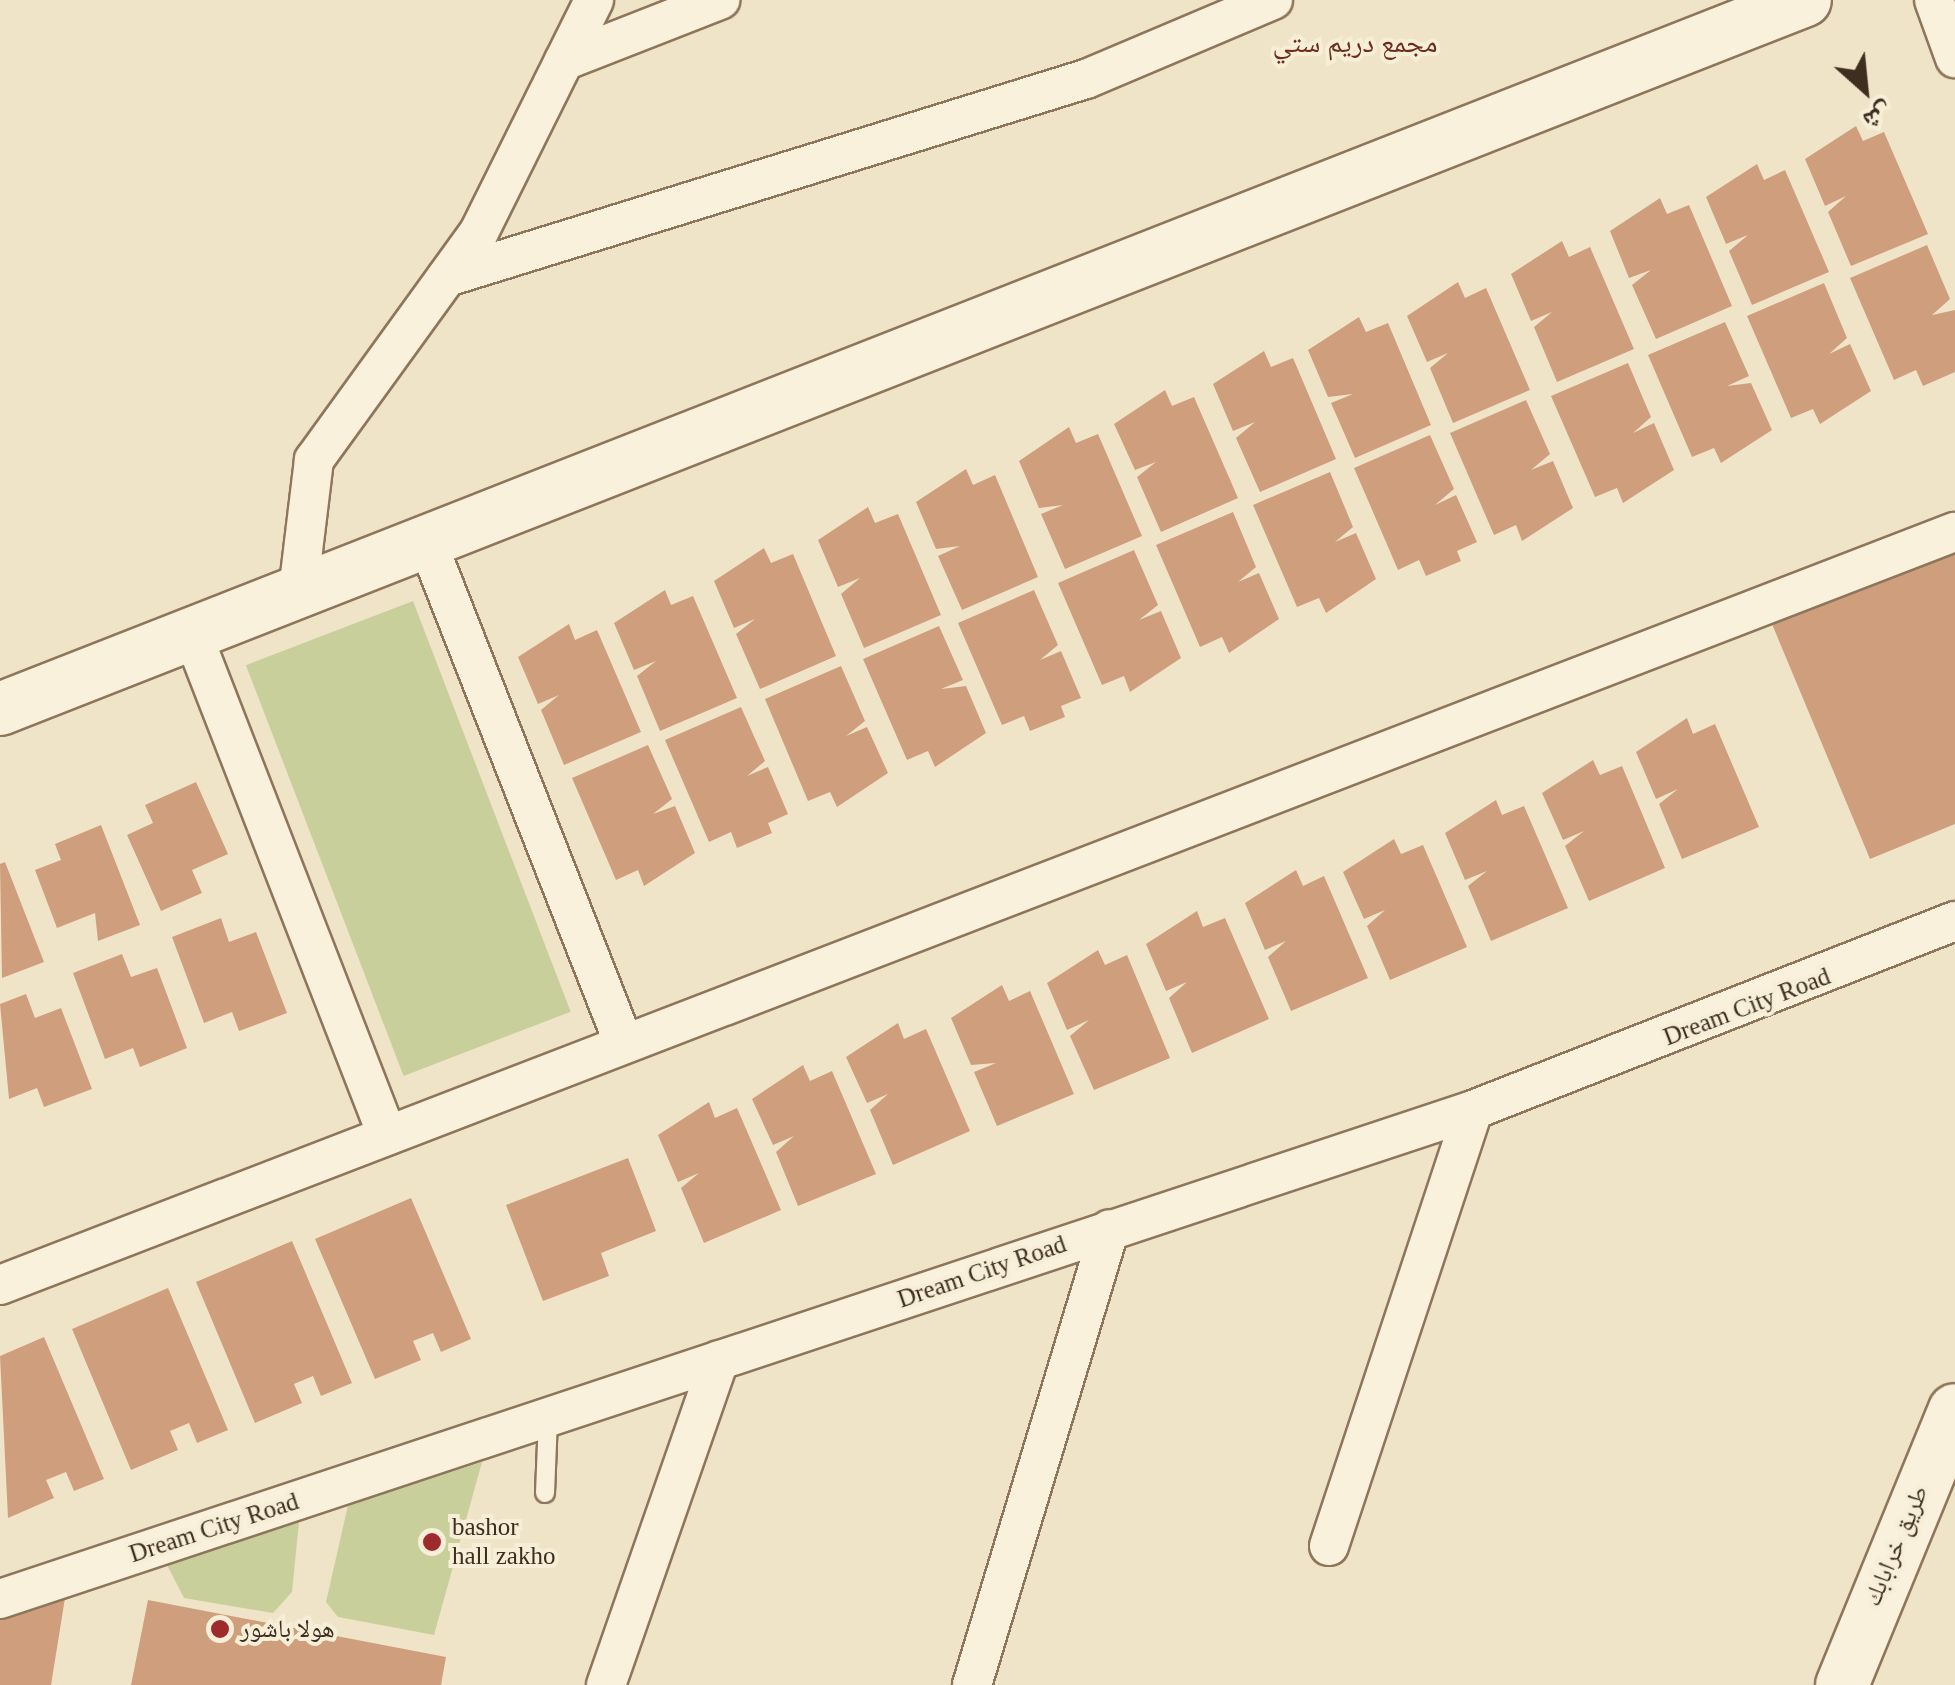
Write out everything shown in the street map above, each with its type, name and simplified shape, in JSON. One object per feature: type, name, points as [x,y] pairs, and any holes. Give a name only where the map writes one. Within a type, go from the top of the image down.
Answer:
[{"type":"street","points":[[298,592],[314,460],[479,232],[594,0]]},
{"type":"street","points":[[564,61],[720,0]]},
{"type":"street","points":[[447,276],[1086,79],[1273,0]]},
{"type":"street","points":[[0,708],[1805,0]]},
{"type":"street","points":[[1934,0],[1955,58]]},
{"type":"street","points":[[0,1285],[1955,532]]},
{"type":"street","points":[[426,542],[624,1044]]},
{"type":"street","points":[[192,634],[387,1135]]},
{"type":"street","name":"Dream City Road","points":[[0,1599],[1473,1110],[1955,921]]},
{"type":"street","points":[[1329,1546],[1473,1110]]},
{"type":"street","points":[[972,1685],[1110,1229]]},
{"type":"street","points":[[606,1685],[719,1360]]},
{"type":"street","name":"طريق خرابابك","points":[[1842,1685],[1955,1410]]},
{"type":"lane","points":[[545,1493],[548,1417]]},
{"type":"green space","points":[[413,601],[571,1012],[404,1076],[246,665]]},
{"type":"green space","points":[[482,1462],[434,1635],[338,1617],[326,1602],[348,1505]]},
{"type":"green space","points":[[299,1522],[292,1592],[273,1613],[184,1598],[167,1565]]},
{"type":"building","points":[[1856,126],[1863,141],[1884,132],[1928,234],[1851,266],[1828,212],[1846,196],[1825,206],[1805,159]]},
{"type":"building","points":[[1757,164],[1764,180],[1785,170],[1829,272],[1752,305],[1729,251],[1748,235],[1726,244],[1706,197]]},
{"type":"building","points":[[1660,198],[1667,214],[1689,205],[1732,306],[1656,339],[1632,285],[1651,270],[1629,278],[1610,231]]},
{"type":"building","points":[[1562,241],[1569,257],[1590,247],[1634,349],[1557,382],[1534,327],[1552,312],[1531,321],[1511,274]]},
{"type":"building","points":[[1927,245],[1950,299],[1932,315],[1955,310],[1955,372],[1923,386],[1916,370],[1894,380],[1850,278]]},
{"type":"building","points":[[1458,282],[1465,298],[1486,288],[1530,390],[1453,423],[1430,368],[1448,353],[1427,362],[1407,316]]},
{"type":"building","points":[[1824,283],[1847,338],[1829,354],[1850,344],[1871,391],[1820,424],[1813,409],[1791,418],[1747,316]]},
{"type":"building","points":[[1359,317],[1366,332],[1388,323],[1431,425],[1355,458],[1331,403],[1353,394],[1328,397],[1308,350]]},
{"type":"building","points":[[1725,322],[1749,376],[1727,386],[1751,383],[1772,430],[1721,463],[1714,448],[1692,457],[1648,355]]},
{"type":"building","points":[[1264,351],[1271,367],[1293,358],[1336,459],[1260,492],[1236,438],[1255,422],[1233,431],[1213,384]]},
{"type":"building","points":[[1628,363],[1651,417],[1633,433],[1654,423],[1674,470],[1623,503],[1617,488],[1595,497],[1551,396]]},
{"type":"building","points":[[1165,390],[1172,406],[1194,397],[1238,498],[1161,532],[1137,477],[1156,462],[1135,470],[1114,424]]},
{"type":"building","points":[[1526,400],[1550,454],[1531,470],[1553,461],[1573,508],[1522,541],[1516,525],[1494,535],[1450,433]]},
{"type":"building","points":[[1069,427],[1076,443],[1098,434],[1142,536],[1065,569],[1041,514],[1063,505],[1039,508],[1019,461]]},
{"type":"building","points":[[1430,435],[1454,489],[1435,505],[1456,495],[1477,542],[1457,551],[1461,561],[1426,576],[1419,560],[1398,570],[1354,468]]},
{"type":"building","points":[[966,469],[973,485],[995,475],[1038,577],[962,610],[938,556],[960,546],[936,549],[916,502]]},
{"type":"building","points":[[1330,472],[1353,527],[1335,542],[1356,533],[1376,579],[1326,613],[1319,598],[1297,607],[1253,505]]},
{"type":"building","points":[[868,507],[875,523],[898,514],[941,615],[864,648],[841,594],[860,578],[838,587],[818,540]]},
{"type":"building","points":[[1233,512],[1256,567],[1238,582],[1259,573],[1279,619],[1229,653],[1222,637],[1200,647],[1156,545]]},
{"type":"building","points":[[1955,547],[1955,824],[1870,859],[1772,624]]},
{"type":"building","points":[[764,548],[771,563],[793,554],[836,656],[760,689],[736,634],[755,619],[734,628],[714,581]]},
{"type":"building","points":[[1134,550],[1158,605],[1139,620],[1161,611],[1181,658],[1130,692],[1124,676],[1102,685],[1058,583]]},
{"type":"building","points":[[665,590],[671,605],[693,596],[737,698],[660,731],[637,676],[656,661],[634,670],[614,623]]},
{"type":"building","points":[[1034,590],[1058,645],[1040,660],[1061,651],[1081,698],[1061,706],[1065,717],[1030,731],[1024,716],[1002,725],[958,623]]},
{"type":"building","points":[[569,624],[575,640],[597,630],[641,732],[564,765],[541,710],[559,695],[538,704],[518,657]]},
{"type":"building","points":[[939,626],[963,680],[941,689],[966,686],[986,733],[935,767],[928,751],[907,760],[863,659]]},
{"type":"building","points":[[841,666],[865,721],[846,736],[867,727],[888,773],[837,807],[830,792],[808,801],[765,699]]},
{"type":"building","points":[[741,707],[765,761],[747,776],[768,767],[788,814],[768,823],[772,833],[737,848],[731,832],[709,842],[665,740]]},
{"type":"building","points":[[1687,718],[1693,734],[1715,724],[1759,827],[1682,859],[1659,804],[1678,789],[1656,799],[1636,752]]},
{"type":"building","points":[[648,745],[672,799],[653,814],[675,806],[695,853],[644,886],[638,870],[616,880],[572,778]]},
{"type":"building","points":[[1593,760],[1600,775],[1622,766],[1665,868],[1589,901],[1565,846],[1584,831],[1563,840],[1542,793]]},
{"type":"building","points":[[196,782],[228,854],[192,870],[202,893],[161,911],[127,835],[153,823],[145,805]]},
{"type":"building","points":[[1496,800],[1502,815],[1524,806],[1568,908],[1491,941],[1468,886],[1487,871],[1465,880],[1445,833]]},
{"type":"building","points":[[101,825],[140,925],[98,941],[95,913],[57,928],[35,870],[61,860],[55,844]]},
{"type":"building","points":[[1394,839],[1401,854],[1423,845],[1467,947],[1390,980],[1367,926],[1385,910],[1364,919],[1343,872]]},
{"type":"building","points":[[5,862],[44,962],[2,978],[0,864]]},
{"type":"building","points":[[1296,870],[1303,886],[1324,876],[1368,978],[1291,1011],[1268,957],[1286,941],[1265,950],[1245,903]]},
{"type":"building","points":[[1197,911],[1203,927],[1225,918],[1269,1019],[1192,1053],[1169,998],[1187,982],[1166,991],[1146,944]]},
{"type":"building","points":[[221,918],[229,942],[256,932],[287,1013],[239,1031],[232,1012],[204,1023],[172,937]]},
{"type":"building","points":[[1098,950],[1105,965],[1127,955],[1170,1058],[1094,1090],[1070,1036],[1089,1020],[1067,1030],[1047,983]]},
{"type":"building","points":[[122,954],[131,977],[157,968],[187,1048],[140,1067],[133,1048],[105,1059],[73,973]]},
{"type":"building","points":[[1002,985],[1009,1001],[1030,991],[1074,1094],[997,1126],[974,1072],[996,1063],[971,1065],[951,1018]]},
{"type":"building","points":[[26,994],[35,1018],[61,1008],[92,1089],[44,1107],[37,1088],[9,1099],[0,1004]]},
{"type":"building","points":[[898,1023],[904,1039],[926,1029],[970,1131],[893,1165],[870,1110],[888,1094],[867,1103],[846,1057]]},
{"type":"building","points":[[803,1065],[810,1081],[832,1071],[876,1174],[798,1206],[776,1152],[794,1136],[773,1145],[752,1099]]},
{"type":"building","points":[[709,1102],[715,1118],[737,1108],[781,1210],[704,1243],[681,1188],[699,1173],[678,1182],[658,1135]]},
{"type":"building","points":[[628,1158],[656,1231],[601,1253],[609,1276],[543,1301],[506,1205]]},
{"type":"building","points":[[411,1198],[471,1339],[441,1352],[433,1333],[413,1341],[421,1360],[375,1379],[315,1239]]},
{"type":"building","points":[[292,1241],[352,1383],[321,1396],[313,1376],[294,1384],[302,1403],[255,1423],[196,1282]]},
{"type":"building","points":[[168,1288],[228,1430],[197,1443],[189,1423],[170,1431],[178,1450],[131,1470],[72,1329]]},
{"type":"building","points":[[44,1337],[104,1479],[74,1491],[66,1472],[46,1480],[54,1498],[8,1518],[0,1356]]},
{"type":"building","points":[[65,1598],[51,1685],[0,1685],[0,1620]]},
{"type":"building","name":"هولا باشور","points":[[148,1600],[446,1657],[441,1685],[131,1685]]},
{"type":"place","name":"bashor hall zakho","points":[[432,1542]]},
{"type":"place","name":"هولا باشور","points":[[220,1629]]},
{"type":"district","name":"مجمع دريم ستي","points":[[1355,43]]}]
